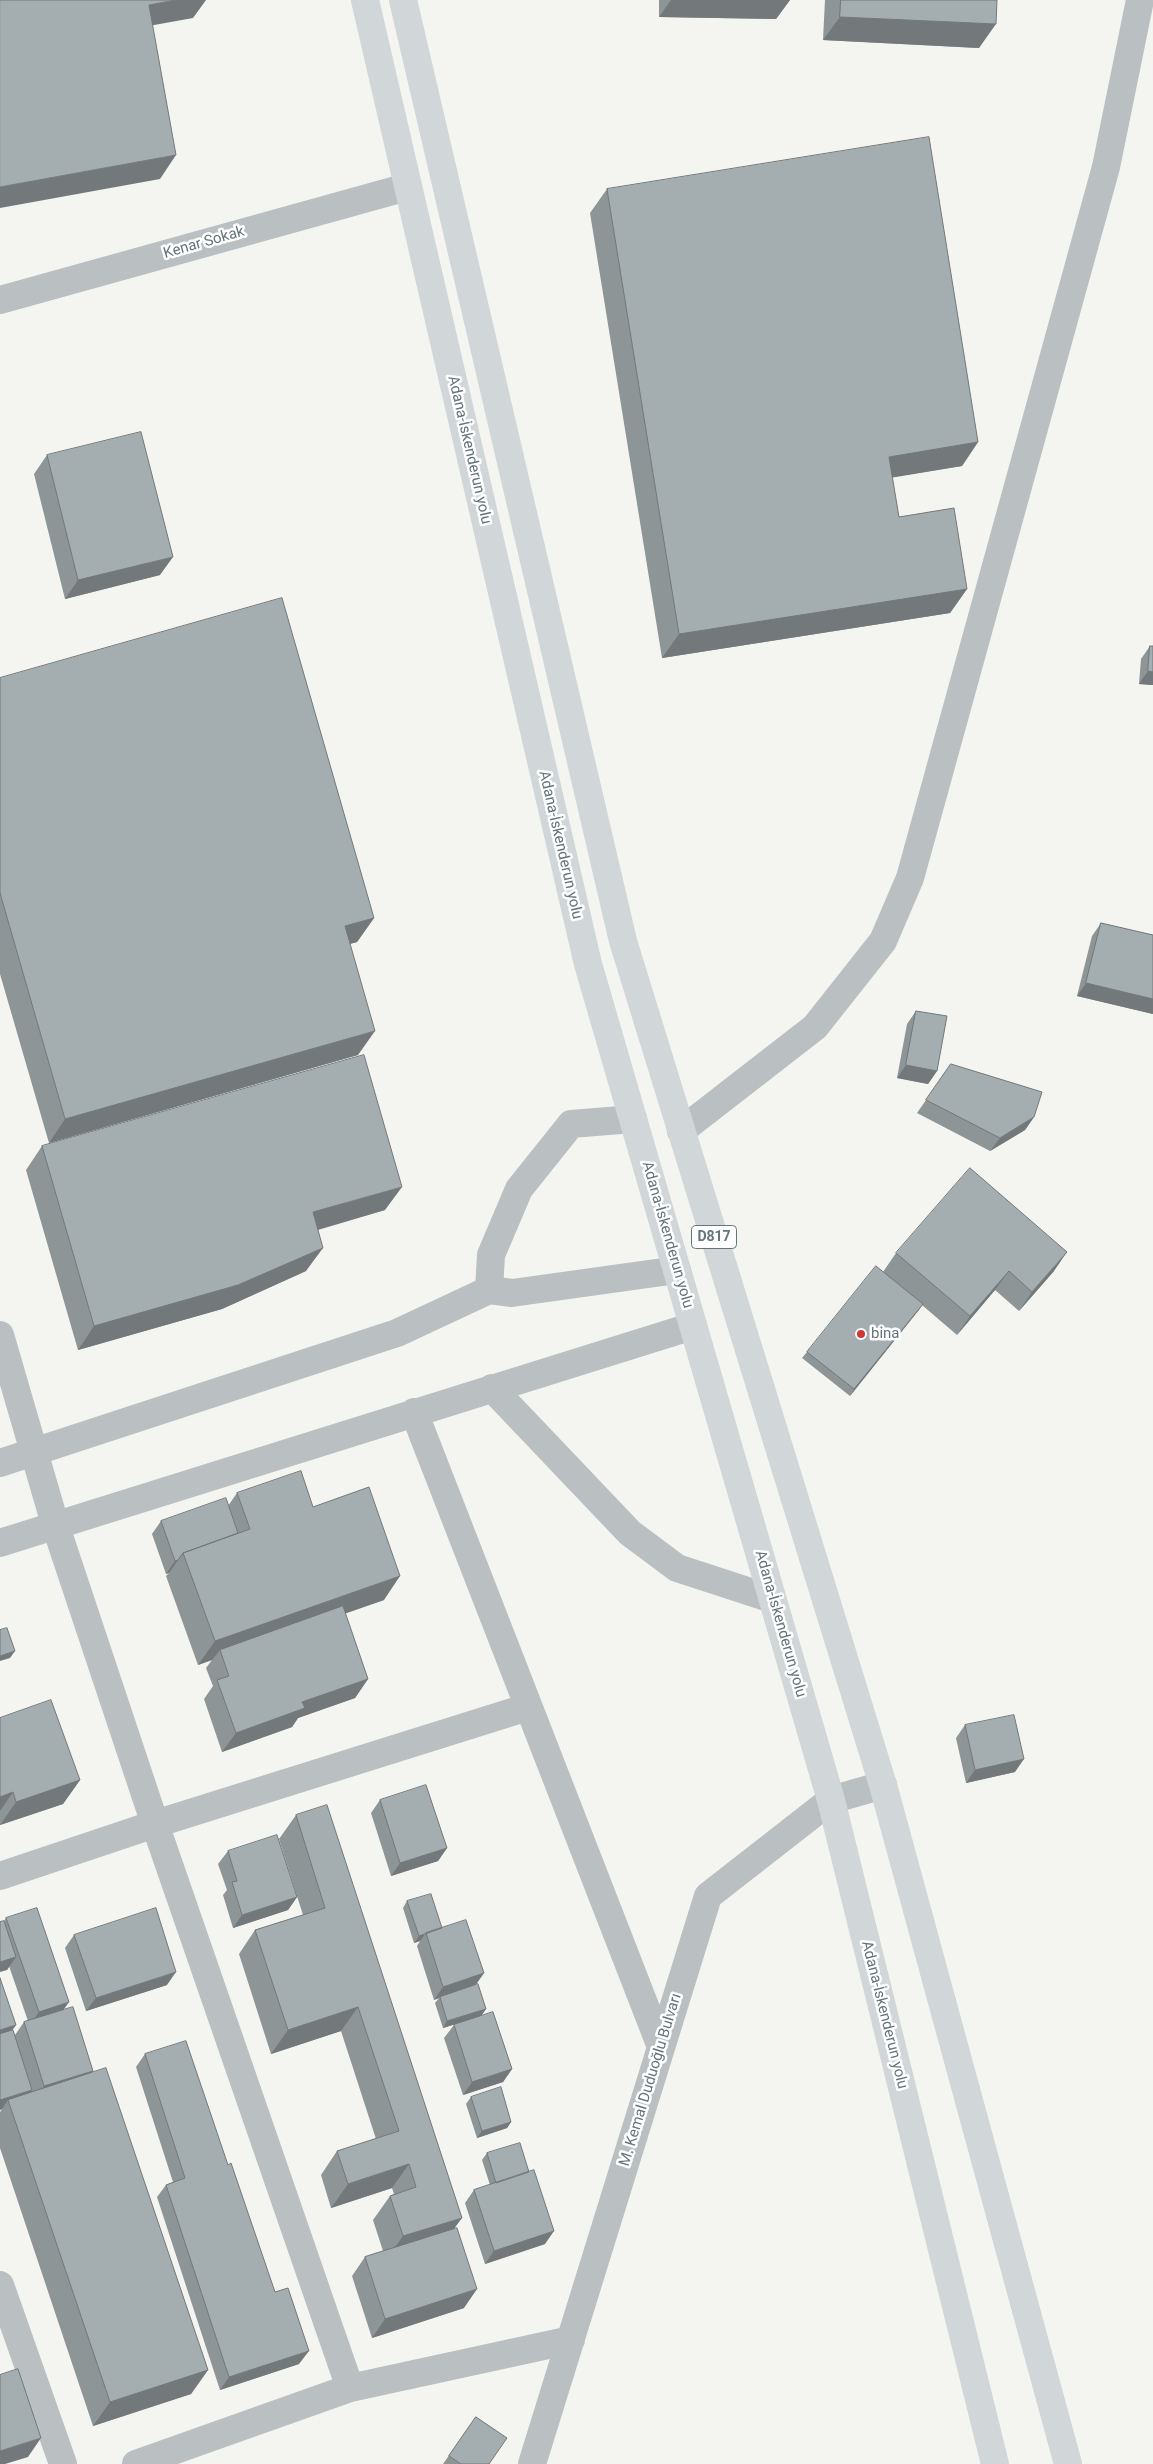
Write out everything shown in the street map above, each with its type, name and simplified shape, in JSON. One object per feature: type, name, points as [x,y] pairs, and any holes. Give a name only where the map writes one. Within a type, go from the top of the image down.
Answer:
[{"type":"highway","name":"Adana-İskenderun yolu","points":[[365,0],[588,964],[831,1800],[995,2464]]},
{"type":"highway","name":"D817","points":[[404,0],[623,941],[883,1785],[1068,2463]]},
{"type":"street","points":[[681,1131],[815,1027],[883,941],[910,878],[1106,167],[1140,0]]},
{"type":"street","name":"Kenar Sokak","points":[[0,300],[407,186]]},
{"type":"street","points":[[489,1290],[491,1255],[519,1189],[571,1124],[633,1119]]},
{"type":"street","points":[[0,1463],[397,1333],[489,1290],[512,1293],[677,1270]]},
{"type":"street","points":[[0,1543],[55,1524],[693,1326]]},
{"type":"street","points":[[0,1335],[55,1524],[155,1824],[350,2388]]},
{"type":"street","points":[[492,1388],[630,1533],[677,1568],[772,1599]]},
{"type":"street","points":[[414,1412],[662,2047]]},
{"type":"street","points":[[0,1876],[155,1824],[528,1707]]},
{"type":"street","name":"M. Kemal Duduoğlu Bulvarı","points":[[532,2464],[708,1896],[831,1800],[883,1785]]},
{"type":"street","points":[[0,2284],[63,2464]]},
{"type":"street","points":[[136,2464],[350,2388],[571,2340]]},
{"type":"building","points":[[0,0],[176,0],[149,5],[176,155],[0,187]]},
{"type":"building","points":[[841,0],[997,0],[996,24],[840,17]]},
{"type":"building","points":[[929,137],[978,442],[889,457],[899,517],[954,508],[967,589],[679,634],[607,189]]},
{"type":"building","points":[[141,432],[173,557],[78,580],[47,455]]},
{"type":"building","points":[[282,598],[374,918],[345,926],[375,1031],[65,1119],[0,893],[0,678]]},
{"type":"building","points":[[1150,646],[1153,646],[1153,672],[1148,671]]},
{"type":"building","points":[[1101,923],[1153,935],[1153,999],[1086,983]]},
{"type":"building","points":[[916,1011],[947,1016],[937,1071],[906,1065]]},
{"type":"building","points":[[364,1055],[402,1187],[313,1212],[323,1248],[238,1285],[94,1326],[42,1146]]},
{"type":"building","points":[[951,1064],[1042,1092],[1034,1117],[1000,1138],[926,1100]]},
{"type":"building","points":[[970,1168],[1067,1252],[1032,1292],[1009,1271],[970,1316],[896,1253]]},
{"type":"building","name":"bina","points":[[876,1266],[923,1304],[854,1389],[807,1352]]},
{"type":"building","points":[[301,1471],[313,1507],[369,1487],[400,1576],[215,1641],[183,1553],[250,1529],[237,1493]]},
{"type":"building","points":[[226,1498],[238,1533],[183,1553],[175,1561],[161,1521]]},
{"type":"building","points":[[343,1606],[368,1679],[302,1702],[305,1708],[236,1733],[217,1680],[229,1676],[220,1650]]},
{"type":"building","points":[[7,1628],[15,1651],[0,1656],[0,1630]]},
{"type":"building","points":[[51,1700],[80,1780],[16,1802],[13,1792],[0,1797],[0,1718]]},
{"type":"building","points":[[1014,1715],[1024,1759],[975,1770],[965,1725]]},
{"type":"building","points":[[426,1785],[447,1848],[400,1863],[380,1800]]},
{"type":"building","points":[[327,1805],[462,2218],[403,2236],[390,2196],[416,2187],[409,2164],[348,2184],[337,2151],[399,2131],[358,2007],[288,2030],[255,1930],[325,1908],[296,1815]]},
{"type":"building","points":[[277,1835],[297,1897],[242,1915],[232,1882],[237,1881],[228,1851]]},
{"type":"building","points":[[431,1894],[442,1928],[419,1936],[407,1901]]},
{"type":"building","points":[[37,1908],[69,2002],[39,2012],[6,1918]]},
{"type":"building","points":[[156,1908],[176,1972],[96,1998],[74,1935]]},
{"type":"building","points":[[466,1920],[484,1973],[443,1987],[426,1933]]},
{"type":"building","points":[[4,1921],[16,1957],[0,1962],[0,1922]]},
{"type":"building","points":[[0,1978],[16,2025],[0,2030]]},
{"type":"building","points":[[478,1984],[486,2009],[447,2021],[440,1997]]},
{"type":"building","points":[[73,2007],[93,2071],[44,2086],[24,2022]]},
{"type":"building","points":[[493,2012],[512,2069],[472,2082],[454,2025]]},
{"type":"building","points":[[13,2030],[32,2090],[0,2100],[0,2034]]},
{"type":"building","points":[[186,2041],[228,2165],[231,2163],[275,2292],[288,2288],[309,2351],[229,2377],[166,2185],[185,2178],[145,2054]]},
{"type":"building","points":[[106,2068],[208,2370],[110,2402],[8,2100]]},
{"type":"building","points":[[501,2087],[511,2122],[482,2131],[471,2097]]},
{"type":"building","points":[[520,2143],[529,2172],[496,2183],[487,2153]]},
{"type":"building","points":[[534,2170],[554,2231],[494,2251],[474,2190]]},
{"type":"building","points":[[457,2228],[477,2289],[385,2319],[365,2257]]},
{"type":"building","points":[[18,2369],[41,2438],[0,2451],[0,2375]]},
{"type":"building","points":[[476,2417],[507,2438],[489,2464],[461,2464],[449,2456]]},
{"type":"place","name":"bina","points":[[861,1334]]}]
